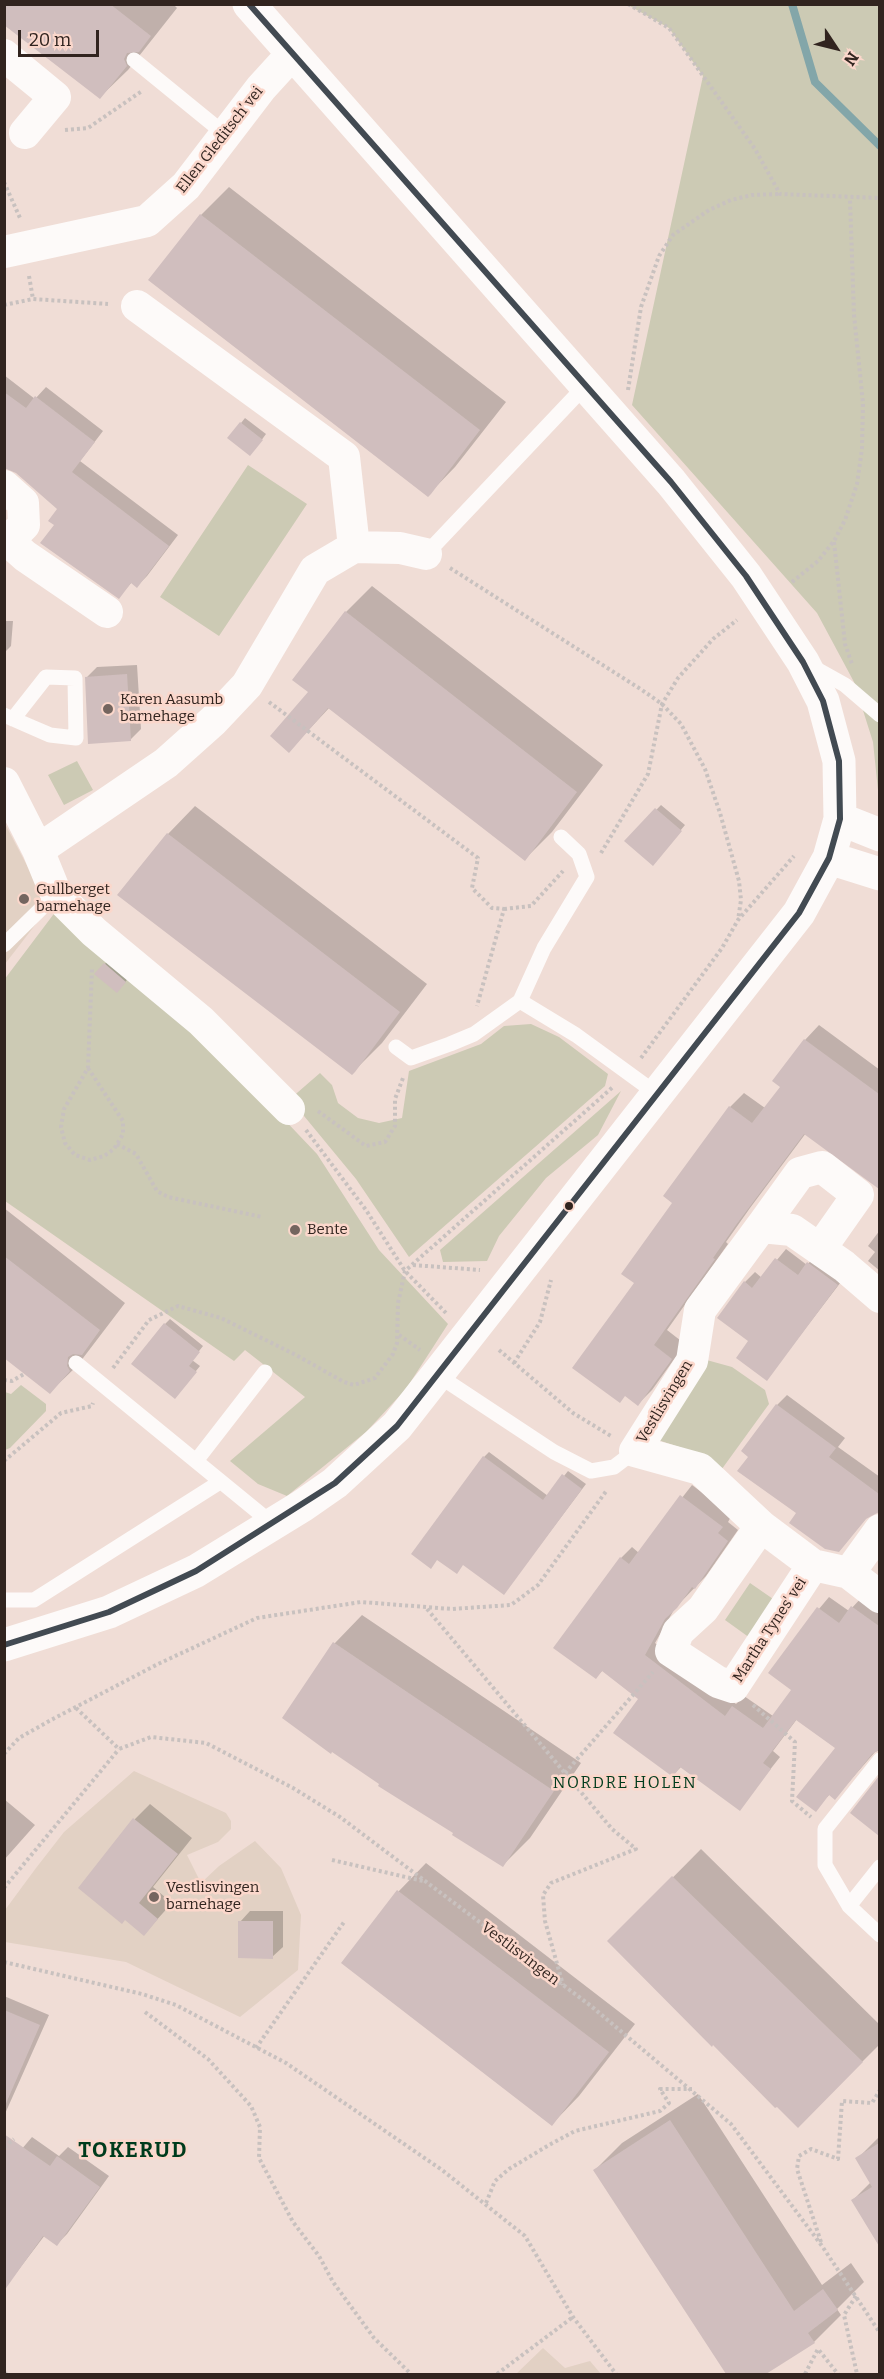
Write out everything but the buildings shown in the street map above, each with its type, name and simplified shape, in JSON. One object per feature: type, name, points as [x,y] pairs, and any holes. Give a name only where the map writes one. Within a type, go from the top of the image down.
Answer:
[{"type":"street","points":[[4,1645],[54,1631],[149,1595],[205,1567],[274,1525],[335,1483],[397,1426],[432,1364],[657,1094],[799,913],[829,858],[840,819],[839,761],[834,733],[823,701],[803,662],[717,537],[614,416],[249,4]]},
{"type":"street","name":"Ellen Gleditsch’ vei","points":[[4,252],[147,221],[186,186],[261,88],[292,54]]},
{"type":"street","points":[[4,55],[56,97],[25,133]]},
{"type":"street","points":[[137,306],[344,457],[354,547]]},
{"type":"street","points":[[4,486],[23,502],[24,525],[7,539],[25,556],[107,612]]},
{"type":"street","points":[[39,850],[166,763],[247,685],[315,570],[354,547],[400,548],[426,554]]},
{"type":"street","points":[[4,783],[39,850],[56,894],[94,932],[201,1021],[289,1109]]},
{"type":"street","points":[[840,819],[879,835]]},
{"type":"street","points":[[829,858],[879,874]]},
{"type":"street","points":[[761,1227],[801,1173],[822,1167],[858,1195],[820,1249]]},
{"type":"street","points":[[761,1227],[792,1230],[820,1249],[879,1298]]},
{"type":"street","name":"Vestlisvingen","points":[[635,1451],[692,1361],[700,1310],[761,1227]]},
{"type":"street","name":"Martha Tynes' vei","points":[[635,1451],[700,1469],[761,1526],[813,1565],[849,1573],[879,1596]]},
{"type":"street","points":[[671,1651],[678,1632],[703,1609],[761,1526]]},
{"type":"street","points":[[849,1573],[879,1530]]},
{"type":"street","name":"Martha Tynes' vei","points":[[671,1651],[718,1682],[733,1687],[813,1565]]},
{"type":"lane","points":[[134,60],[226,135]]},
{"type":"lane","points":[[426,554],[586,385]]},
{"type":"lane","points":[[803,662],[845,685],[879,715]]},
{"type":"lane","points":[[46,677],[75,678],[76,738],[50,735],[9,717],[46,677]]},
{"type":"lane","points":[[396,1047],[411,1058],[474,1034],[520,1001],[544,948],[587,877],[579,854],[561,837]]},
{"type":"lane","points":[[4,945],[56,894]]},
{"type":"lane","points":[[520,1001],[576,1035],[657,1094]]},
{"type":"lane","points":[[76,1363],[274,1525]]},
{"type":"lane","points":[[432,1364],[554,1452],[591,1471],[614,1467],[635,1451]]},
{"type":"lane","points":[[196,1461],[265,1372]]},
{"type":"lane","points":[[4,1600],[34,1600],[220,1482]]},
{"type":"lane","points":[[879,1760],[825,1829],[825,1865],[849,1906],[879,1935]]},
{"type":"lane","points":[[849,1906],[879,1867]]},
{"type":"path","points":[[628,4],[669,28],[755,149],[780,194]]},
{"type":"path","points":[[25,133],[88,128],[136,97],[155,78]]},
{"type":"path","points":[[4,182],[19,211]]},
{"type":"path","points":[[614,416],[627,394],[633,374],[641,307],[649,281],[658,256],[673,235],[709,210],[731,200],[752,195],[879,198]]},
{"type":"path","points":[[792,582],[818,561],[834,541],[856,484],[862,449],[863,403],[854,315],[850,199]]},
{"type":"path","points":[[4,305],[33,299],[137,306]]},
{"type":"path","points":[[834,541],[845,644],[865,701]]},
{"type":"path","points":[[426,554],[662,704],[681,724],[694,746],[720,813],[739,881],[741,900],[738,920]]},
{"type":"path","points":[[587,877],[648,774],[662,704],[693,659],[737,620]]},
{"type":"path","points":[[247,685],[478,858],[472,888],[492,908],[531,906],[579,854]]},
{"type":"path","points":[[474,1034],[476,1010],[504,909]]},
{"type":"path","points":[[88,1068],[123,1121],[123,1134],[117,1144],[104,1156],[90,1160],[75,1155],[65,1143],[61,1127],[64,1108],[88,1068],[94,932]]},
{"type":"path","points":[[394,1099],[395,1126],[386,1142],[366,1146],[302,1098],[289,1109],[366,1210],[418,1288],[455,1320]]},
{"type":"path","points":[[117,1144],[136,1154],[156,1191],[168,1197],[262,1217]]},
{"type":"path","points":[[412,1265],[481,1270]]},
{"type":"path","points":[[4,1461],[61,1413],[92,1406],[102,1383],[149,1320],[177,1306],[221,1318],[354,1385],[375,1378],[393,1354],[398,1335],[399,1303],[405,1271]]},
{"type":"path","points":[[514,1363],[540,1322],[551,1278]]},
{"type":"path","points":[[398,1335],[432,1364]]},
{"type":"path","points":[[499,1350],[573,1413],[635,1451]]},
{"type":"path","points":[[4,1380],[12,1381],[24,1374]]},
{"type":"path","points":[[4,1754],[20,1738],[158,1664],[257,1618],[361,1602],[426,1608],[485,1608],[511,1605],[538,1584],[607,1489]]},
{"type":"path","points":[[426,1608],[612,1828],[636,1849],[551,1882],[543,1895],[545,1921],[564,1987]]},
{"type":"path","points":[[565,1773],[671,1651]]},
{"type":"path","points":[[733,1687],[795,1742],[792,1801]]},
{"type":"path","points":[[4,1888],[119,1749],[76,1708]]},
{"type":"path","name":"Vestlisvingen","points":[[119,1749],[151,1737],[206,1743],[245,1761],[340,1817],[564,1987],[693,2089],[731,2124],[822,2246],[879,2333]]},
{"type":"path","points":[[332,1860],[427,1882]]},
{"type":"path","points":[[256,2048],[344,1922]]},
{"type":"path","points":[[4,1962],[142,1994],[176,2005],[286,2063],[442,2170],[525,2236],[573,2317],[616,2374]]},
{"type":"path","points":[[145,2012],[208,2059],[251,2106],[261,2127],[259,2158],[293,2222],[319,2256],[333,2282],[374,2338],[411,2374]]},
{"type":"path","points":[[486,2203],[495,2181],[509,2169],[574,2131],[660,2111],[669,2103],[660,2089],[693,2089]]},
{"type":"path","points":[[822,2246],[797,2169],[799,2156],[811,2149],[838,2159],[842,2101],[872,2103],[879,2090]]},
{"type":"path","points":[[4,2147],[14,2139]]},
{"type":"path","points":[[856,2296],[844,2316],[857,2374]]},
{"type":"path","points":[[497,2374],[573,2317]]},
{"type":"path","points":[[805,2374],[818,2349],[838,2374]]},
{"type":"shaded area","points":[[628,5],[879,5],[879,800],[873,742],[854,682],[817,613],[632,405],[703,76],[669,28]]},
{"type":"shaded area","points":[[248,465],[307,504],[219,636],[160,597]]},
{"type":"shaded area","points":[[77,761],[93,790],[64,805],[48,775]]},
{"type":"shaded area","name":"Gullberget barnehage","points":[[4,822],[49,907],[5,964],[4,964]]},
{"type":"shaded area","points":[[56,911],[239,1072],[317,1154],[379,1250],[448,1324],[406,1389],[366,1432],[287,1496],[258,1484],[230,1461],[305,1397],[245,1350],[234,1361],[5,1201],[4,980]]},
{"type":"shaded area","points":[[531,1024],[559,1037],[608,1074],[605,1086],[409,1257],[356,1179],[290,1099],[320,1073],[332,1085],[338,1103],[358,1118],[379,1123],[402,1118],[409,1071],[481,1044],[504,1026]]},
{"type":"shaded area","points":[[621,1091],[598,1135],[546,1178],[499,1236],[487,1261],[443,1262],[440,1250]]},
{"type":"shaded area","points":[[703,1359],[732,1367],[765,1390],[769,1404],[719,1473],[685,1449],[655,1439]]},
{"type":"shaded area","points":[[21,1385],[46,1404],[46,1411],[10,1448],[5,1450],[5,1392],[11,1394]]},
{"type":"shaded area","points":[[750,1583],[776,1601],[750,1638],[725,1620]]},
{"type":"shaded area","name":"Vestlisvingen barnehage","points":[[134,1771],[226,1813],[231,1821],[231,1829],[218,1842],[187,1855],[201,1883],[219,1866],[255,1841],[281,1868],[301,1915],[298,1970],[240,2017],[126,1962],[5,1942],[5,1910],[36,1868],[64,1832]]},
{"type":"shaded area","points":[[543,2348],[565,2368],[590,2361],[601,2374],[516,2374]]},
{"type":"waterway","points":[[792,4],[815,82],[880,146]]},
{"type":"transit line","points":[[4,1645],[109,1612],[196,1571],[335,1483],[397,1426],[799,913],[829,858],[840,819],[839,761],[823,701],[803,662],[746,576],[671,482],[249,4]]},
{"type":"place","name":"Karen Aasumb barnehage","points":[[108,709]]},
{"type":"place","name":"Gullberget barnehage","points":[[24,899]]},
{"type":"place","name":"Bente","points":[[295,1230]]},
{"type":"place","name":"Vestlisvingen barnehage","points":[[154,1897]]},
{"type":"district","name":"NORDRE HOLEN","points":[[625,1784]]},
{"type":"district","name":"TOKERUD","points":[[133,2151]]}]
